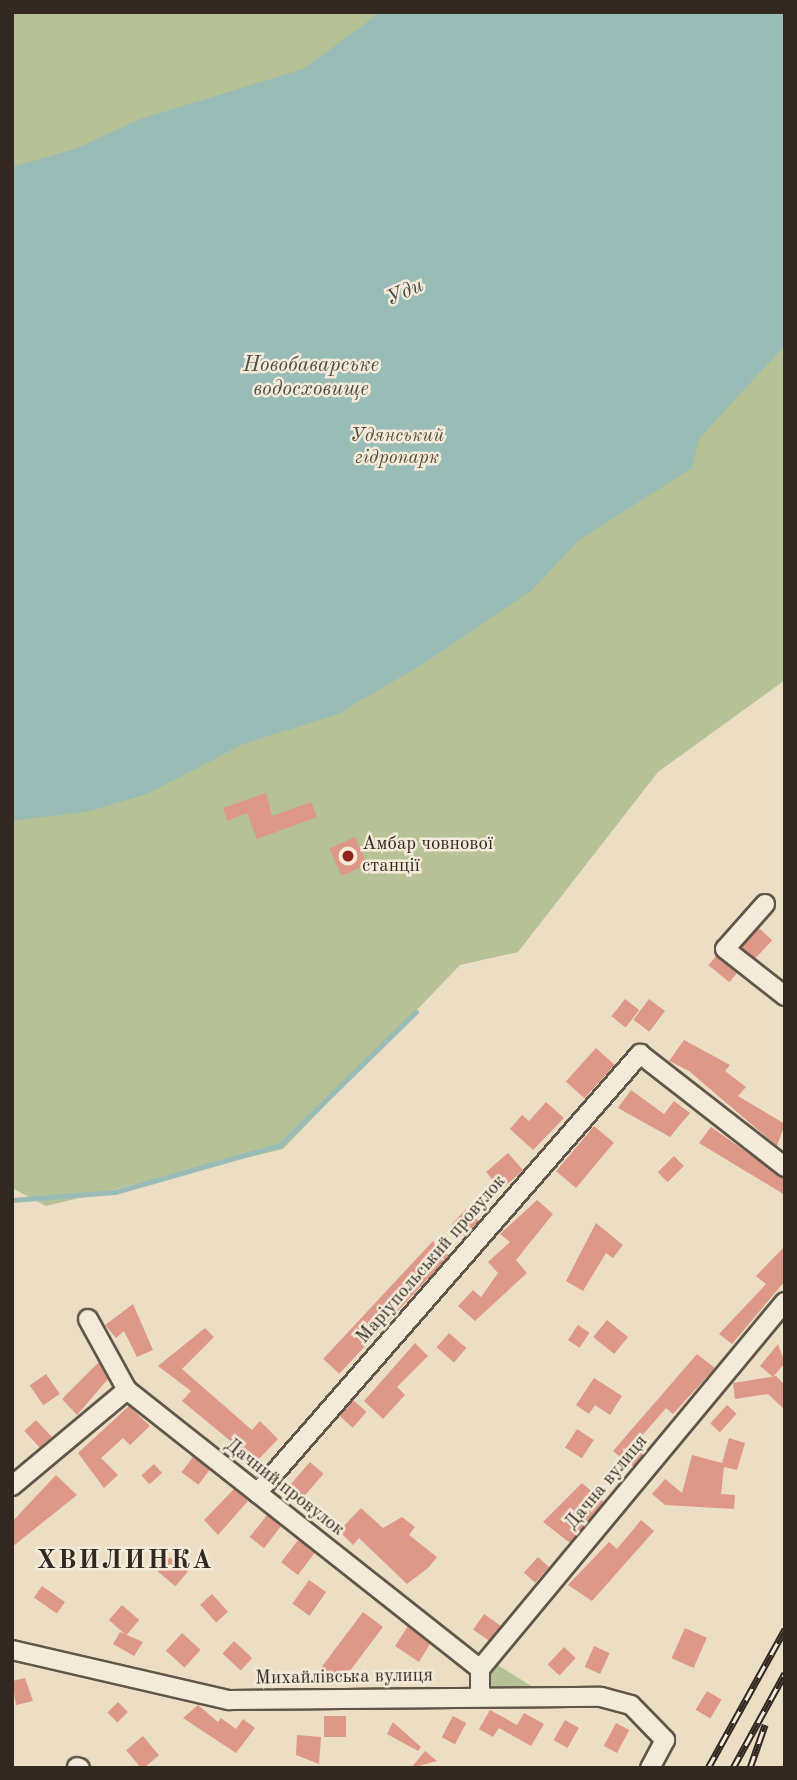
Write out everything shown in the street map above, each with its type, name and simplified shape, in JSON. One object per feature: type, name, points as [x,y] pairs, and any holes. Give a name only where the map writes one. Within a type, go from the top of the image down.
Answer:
[{"type":"street","points":[[765,904],[725,949],[785,996]]},
{"type":"street","name":"Маріупольський провулок","points":[[257,1493],[640,1054],[785,1167]]},
{"type":"street","name":"Дачна вулиця","points":[[480,1670],[785,1302]]},
{"type":"street","name":"Дачний провулок","points":[[88,1319],[127,1390],[480,1670]]},
{"type":"street","points":[[12,1486],[127,1390]]},
{"type":"street","name":"Михайлівська вулиця","points":[[12,1650],[229,1700],[601,1697],[631,1705],[665,1740],[650,1768]]},
{"type":"street","points":[[480,1670],[480,1697]]},
{"type":"green space","name":"Удянський гідропарк","points":[[12,12],[785,12],[785,680],[658,772],[518,952],[460,965],[283,1149],[46,1206],[12,1188]]},
{"type":"green space","points":[[496,1664],[533,1687],[488,1687],[488,1668]]},
{"type":"water","name":"Новобаварське водосховище","points":[[381,12],[785,12],[785,345],[699,439],[692,468],[579,540],[532,590],[426,662],[338,714],[243,744],[147,794],[90,811],[12,821],[12,167],[75,149],[140,119],[303,69]]},
{"type":"building","points":[[266,793],[272,816],[311,802],[317,817],[257,839],[247,813],[227,821],[223,808]]},
{"type":"building","name":"Амбар човнової станції","points":[[355,837],[367,864],[342,876],[329,848]]},
{"type":"building","points":[[759,928],[772,940],[754,959],[741,947]]},
{"type":"building","points":[[716,956],[737,973],[729,982],[708,965]]},
{"type":"building","points":[[625,999],[639,1010],[626,1027],[611,1016]]},
{"type":"building","points":[[649,999],[665,1011],[649,1032],[633,1020]]},
{"type":"building","points":[[684,1040],[730,1065],[725,1071],[746,1087],[738,1096],[785,1124],[777,1146],[689,1071],[669,1061]]},
{"type":"building","points":[[596,1048],[615,1065],[584,1098],[566,1081]]},
{"type":"building","points":[[631,1090],[664,1114],[674,1101],[690,1113],[670,1137],[618,1108]]},
{"type":"building","points":[[546,1102],[564,1118],[533,1150],[510,1129],[522,1115],[529,1121]]},
{"type":"building","points":[[594,1126],[614,1143],[576,1188],[556,1171]]},
{"type":"building","points":[[711,1127],[785,1179],[785,1195],[699,1143]]},
{"type":"building","points":[[508,1153],[523,1170],[501,1189],[486,1172]]},
{"type":"building","points":[[674,1156],[684,1166],[668,1182],[658,1172]]},
{"type":"building","points":[[537,1200],[553,1214],[516,1260],[527,1273],[475,1321],[458,1306],[473,1290],[481,1297],[498,1273],[488,1262],[510,1242],[500,1234]]},
{"type":"building","points":[[466,1209],[479,1221],[465,1237],[452,1224]]},
{"type":"building","points":[[596,1223],[623,1245],[613,1258],[606,1253],[583,1291],[566,1281]]},
{"type":"building","points":[[433,1241],[449,1256],[339,1374],[323,1359]]},
{"type":"building","points":[[785,1246],[785,1281],[732,1344],[719,1334],[766,1284],[756,1276]]},
{"type":"building","points":[[133,1304],[153,1350],[137,1357],[124,1331],[116,1338],[105,1325]]},
{"type":"building","points":[[607,1320],[628,1337],[614,1354],[593,1337]]},
{"type":"building","points":[[578,1325],[590,1333],[580,1348],[568,1340]]},
{"type":"building","points":[[205,1328],[214,1337],[182,1369],[252,1430],[260,1421],[278,1439],[256,1462],[182,1401],[191,1391],[158,1366]]},
{"type":"building","points":[[449,1333],[466,1348],[454,1362],[437,1347]]},
{"type":"building","points":[[415,1343],[428,1356],[397,1387],[405,1395],[383,1419],[364,1401]]},
{"type":"building","points":[[778,1344],[785,1363],[773,1377],[760,1366]]},
{"type":"building","points":[[697,1354],[715,1368],[673,1414],[666,1408],[635,1444],[646,1452],[633,1467],[613,1451]]},
{"type":"building","points":[[99,1362],[108,1379],[77,1415],[62,1399]]},
{"type":"building","points":[[46,1374],[60,1394],[43,1405],[30,1385]]},
{"type":"building","points":[[776,1376],[785,1385],[785,1410],[768,1394],[735,1399],[733,1383]]},
{"type":"building","points":[[594,1378],[622,1396],[610,1415],[595,1405],[589,1414],[576,1405]]},
{"type":"building","points":[[353,1400],[367,1412],[353,1428],[339,1416]]},
{"type":"building","points":[[727,1405],[737,1414],[720,1432],[710,1424]]},
{"type":"building","points":[[129,1406],[150,1426],[130,1445],[123,1438],[101,1458],[118,1475],[104,1488],[78,1453]]},
{"type":"building","points":[[36,1420],[52,1437],[40,1448],[24,1431]]},
{"type":"building","points":[[577,1429],[594,1440],[582,1458],[565,1447]]},
{"type":"building","points":[[729,1438],[745,1443],[737,1470],[724,1467],[721,1494],[735,1495],[734,1509],[665,1505],[652,1494],[665,1479],[682,1493],[692,1455],[722,1463]]},
{"type":"building","points":[[193,1457],[210,1470],[198,1485],[182,1472]]},
{"type":"building","points":[[310,1462],[324,1474],[302,1499],[288,1487]]},
{"type":"building","points":[[154,1464],[162,1473],[149,1484],[141,1475]]},
{"type":"building","points":[[56,1475],[77,1495],[12,1547],[12,1522]]},
{"type":"building","points":[[582,1483],[604,1502],[570,1543],[543,1522]]},
{"type":"building","points":[[234,1489],[248,1501],[218,1535],[204,1520]]},
{"type":"building","points":[[361,1508],[383,1528],[402,1517],[415,1527],[409,1535],[437,1557],[428,1568],[407,1584],[359,1538],[353,1545],[339,1531]]},
{"type":"building","points":[[267,1515],[281,1526],[264,1548],[250,1537]]},
{"type":"building","points":[[641,1520],[654,1531],[592,1601],[568,1585],[609,1542],[617,1549]]},
{"type":"building","points":[[298,1540],[315,1553],[298,1575],[281,1562]]},
{"type":"building","points":[[170,1557],[188,1572],[175,1586],[158,1572]]},
{"type":"building","points":[[538,1557],[549,1567],[535,1583],[524,1573]]},
{"type":"building","points":[[309,1580],[326,1592],[310,1616],[292,1604]]},
{"type":"building","points":[[42,1586],[65,1602],[57,1614],[34,1597]]},
{"type":"building","points":[[212,1594],[228,1612],[216,1623],[200,1605]]},
{"type":"building","points":[[122,1605],[139,1620],[126,1635],[109,1620]]},
{"type":"building","points":[[363,1612],[383,1627],[340,1684],[320,1669]]},
{"type":"building","points":[[484,1614],[501,1626],[490,1642],[473,1630]]},
{"type":"building","points":[[408,1626],[430,1644],[419,1662],[395,1646]]},
{"type":"building","points":[[685,1628],[707,1638],[694,1668],[672,1658]]},
{"type":"building","points":[[120,1632],[143,1642],[134,1656],[113,1644]]},
{"type":"building","points":[[182,1633],[201,1650],[185,1668],[166,1651]]},
{"type":"building","points":[[234,1641],[252,1658],[241,1670],[222,1653]]},
{"type":"building","points":[[594,1646],[610,1653],[600,1674],[585,1667]]},
{"type":"building","points":[[564,1647],[576,1658],[559,1675],[548,1665]]},
{"type":"building","points":[[25,1678],[33,1701],[16,1705],[12,1681]]},
{"type":"building","points":[[707,1691],[722,1700],[710,1719],[696,1710]]},
{"type":"building","points":[[118,1702],[128,1712],[117,1723],[107,1713]]},
{"type":"building","points":[[198,1705],[218,1722],[221,1718],[236,1729],[243,1719],[255,1728],[236,1753],[183,1718]]},
{"type":"building","points":[[490,1710],[517,1725],[524,1713],[544,1724],[531,1746],[499,1728],[493,1737],[479,1729]]},
{"type":"building","points":[[324,1716],[346,1716],[346,1737],[324,1737]]},
{"type":"building","points":[[453,1716],[466,1723],[455,1744],[442,1737]]},
{"type":"building","points":[[565,1720],[579,1728],[567,1748],[554,1740]]},
{"type":"building","points":[[393,1722],[421,1747],[418,1751],[387,1734]]},
{"type":"building","points":[[616,1723],[629,1730],[617,1753],[604,1746]]},
{"type":"building","points":[[297,1735],[321,1737],[319,1764],[296,1755]]},
{"type":"building","points":[[143,1736],[159,1755],[141,1768],[126,1750]]},
{"type":"building","points":[[425,1751],[437,1761],[411,1768]]},
{"type":"waterway","points":[[12,1200],[115,1192],[280,1145],[416,1012]]},
{"type":"railway","points":[[708,1768],[785,1629]]},
{"type":"railway","points":[[733,1768],[785,1673]]},
{"type":"railway","points":[[750,1768],[765,1725]]},
{"type":"place","name":"Амбар човнової станції","points":[[348,856]]},
{"type":"district","name":"ХВИЛИНКА","points":[[125,1562]]},
{"type":"water label","name":"Уди","points":[[405,293]]}]
